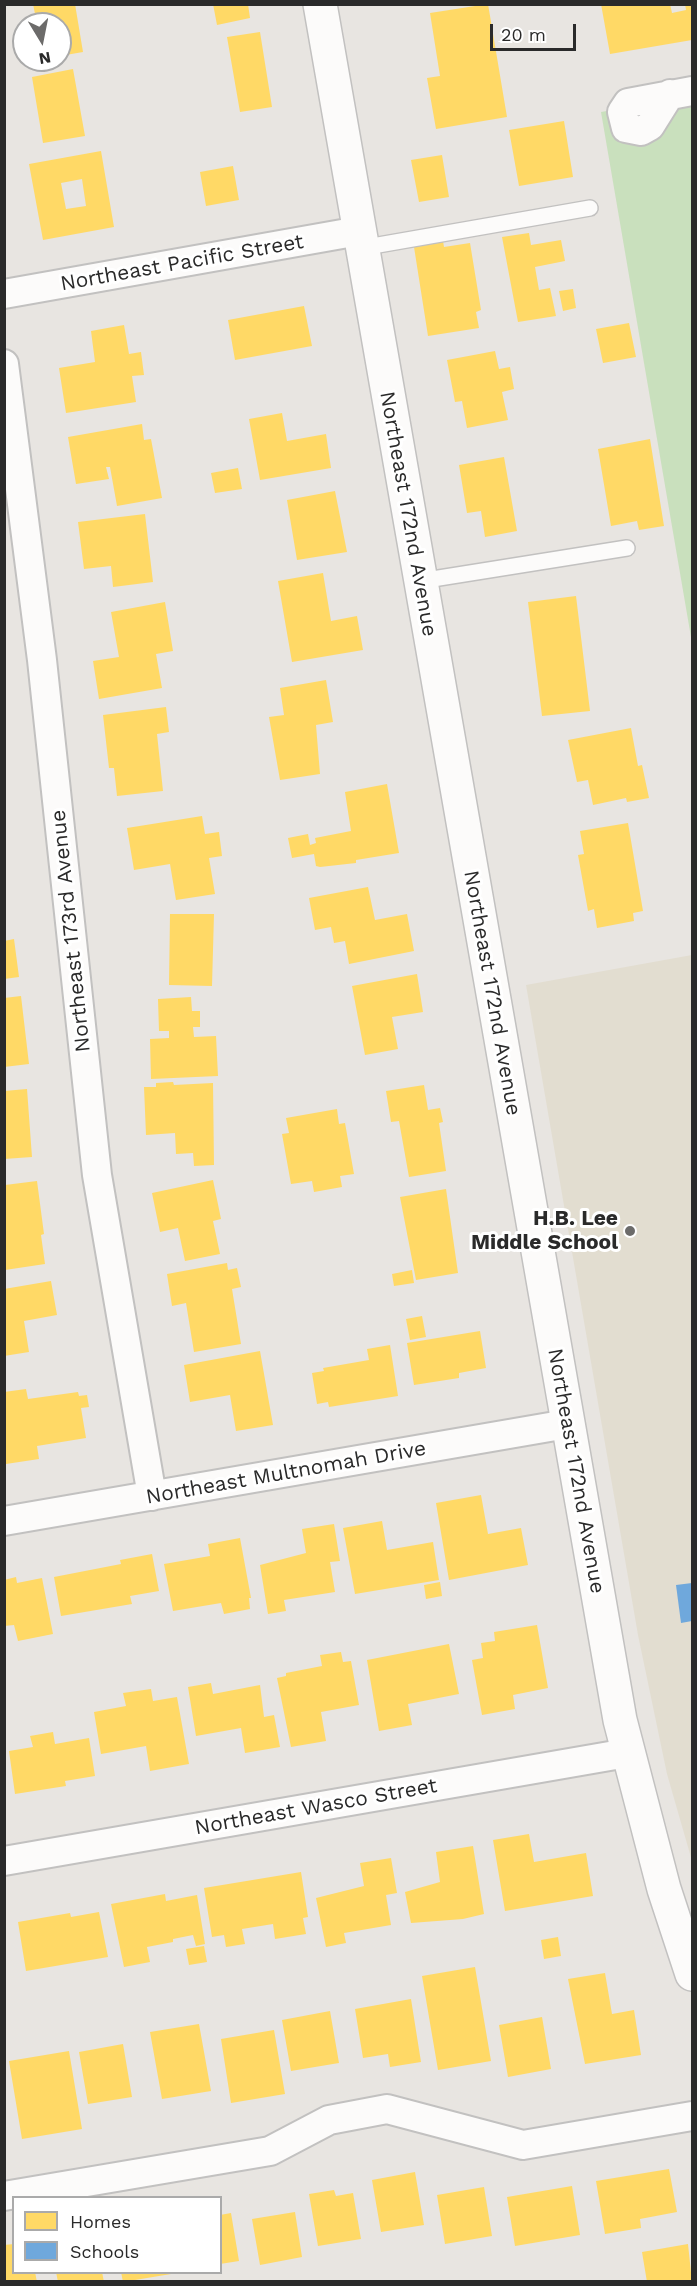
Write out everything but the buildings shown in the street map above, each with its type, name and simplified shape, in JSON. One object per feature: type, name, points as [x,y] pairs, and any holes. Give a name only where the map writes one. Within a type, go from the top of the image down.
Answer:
[{"type":"street","name":"Northeast 172nd Avenue","points":[[320,4],[567,1424],[627,1753],[664,1889],[693,1974]]},
{"type":"street","name":"Northeast Pacific Street","points":[[4,294],[360,239]]},
{"type":"street","name":"Northeast 173rd Avenue","points":[[4,364],[42,660],[97,1175],[152,1496]]},
{"type":"street","name":"Northeast Multnomah Drive","points":[[4,1521],[567,1424]]},
{"type":"street","name":"Northeast Wasco Street","points":[[4,1861],[627,1753]]},
{"type":"street","points":[[4,2196],[270,2151],[329,2120],[387,2109],[523,2145],[693,2116]]},
{"type":"lane","points":[[360,239],[590,208]]},
{"type":"lane","points":[[420,581],[627,548]]},
{"type":"shaded area","name":"H.B. Lee Middle School","points":[[692,955],[692,1861],[667,1774],[638,1635],[526,985]]},
{"type":"green space","points":[[692,96],[692,643],[601,112]]},
{"type":"place","name":"H.B. Lee Middle School","points":[[630,1231]]}]
